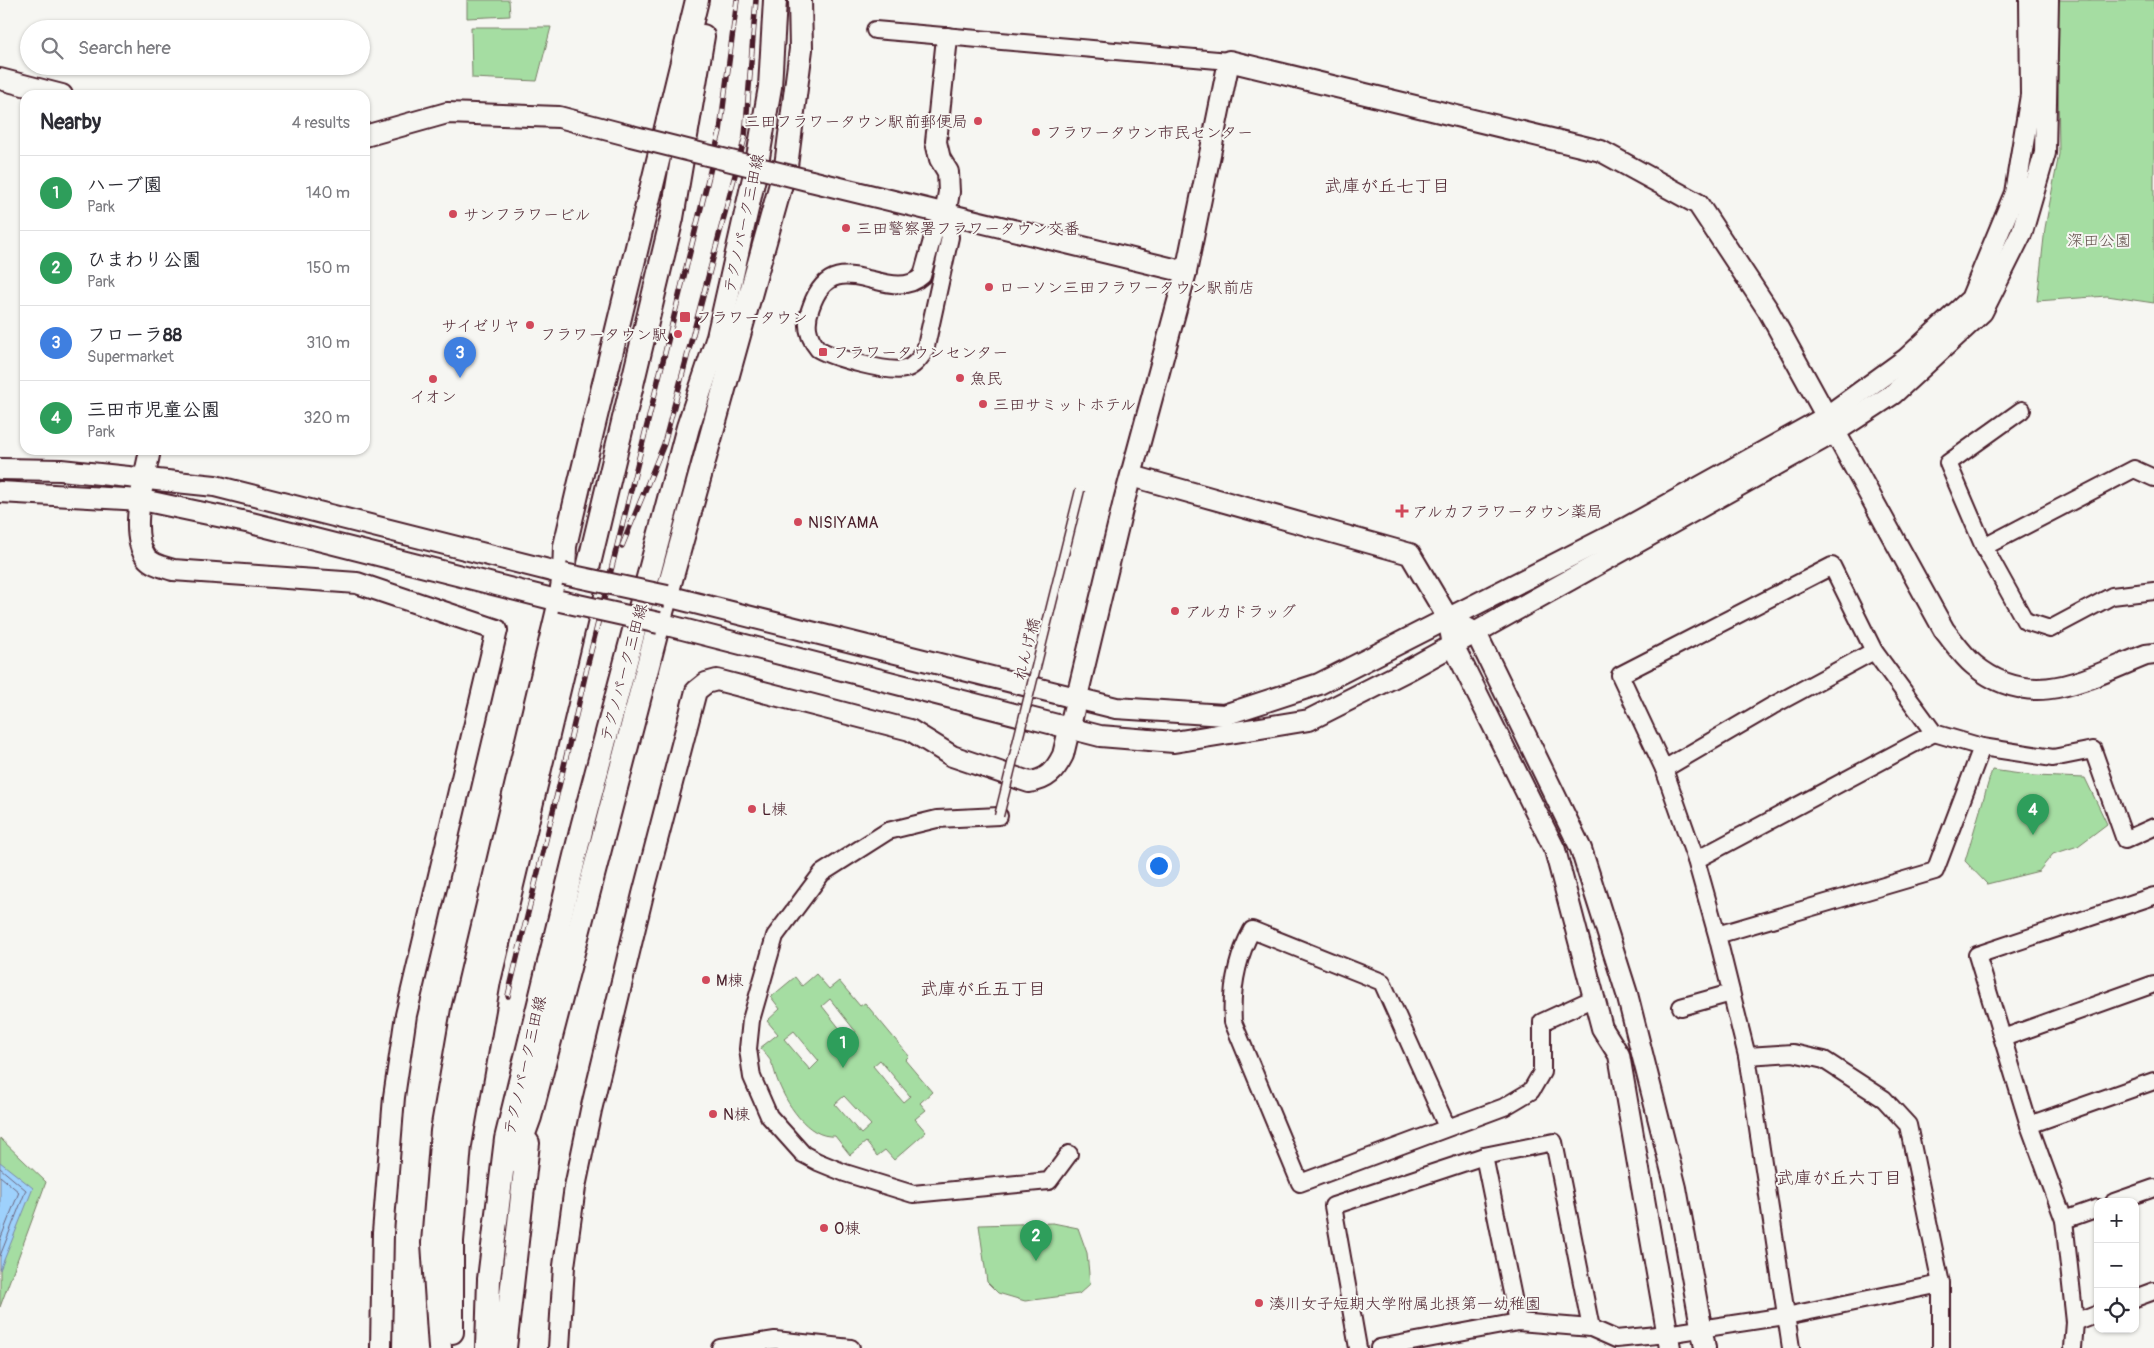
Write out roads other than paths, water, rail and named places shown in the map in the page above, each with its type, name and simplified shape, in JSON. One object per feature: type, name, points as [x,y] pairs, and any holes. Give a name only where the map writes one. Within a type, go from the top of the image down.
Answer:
[{"type":"main road","points":[[674,98],[684,0]]},
{"type":"main road","points":[[430,1348],[427,1290],[432,1184],[463,1010],[560,601],[564,574],[565,546],[697,0]]},
{"type":"main road","points":[[452,1348],[452,1241],[460,1145],[489,981],[672,218],[707,0]]},
{"type":"main road","name":"テクノパーク三田線","points":[[487,1348],[489,1279],[506,1139],[582,827],[634,628],[688,427],[718,337],[756,169],[770,87],[774,0]]},
{"type":"main road","points":[[778,196],[781,92],[787,0]]},
{"type":"main road","points":[[489,1279],[515,1156],[530,1117],[659,623],[786,166],[801,49],[800,0]]},
{"type":"main road","points":[[505,1348],[530,1117]]},
{"type":"main road","points":[[440,1348],[433,1243],[442,1131]]},
{"type":"street","points":[[0,492],[142,500],[251,523],[1070,726],[1100,736],[1174,742],[1309,720],[1476,633],[1830,424],[1972,299],[2015,193],[2031,95],[2030,0]]},
{"type":"street","points":[[0,469],[61,470],[215,486],[564,574],[667,596],[1076,699],[1116,708],[1224,715],[1319,684],[1830,424],[1893,394],[1982,312],[2022,232],[2045,153],[2048,0]]},
{"type":"street","points":[[875,30],[947,38],[1229,61],[1601,151],[1698,204],[1768,310],[1944,630],[1974,665],[1998,680],[2027,691],[2047,690],[2070,685],[2146,655],[2154,654]]},
{"type":"street","points":[[945,215],[950,237],[925,351],[916,363],[905,369],[875,367],[826,354],[818,349],[807,330],[809,313],[820,288],[830,280],[842,274],[852,274],[894,284],[917,281],[922,276],[934,233],[945,215],[949,192],[948,172],[940,159],[936,142],[947,38]]},
{"type":"street","points":[[559,1348],[564,1266],[575,1187],[591,1110],[648,874],[696,692],[706,683],[717,680],[910,730],[952,756],[1029,782],[1038,781],[1056,769],[1063,756],[1124,501],[1186,272],[1229,61]]},
{"type":"street","points":[[0,79],[43,90]]},
{"type":"street","points":[[370,135],[447,113],[559,117],[945,215],[1186,272]]},
{"type":"street","points":[[2022,410],[1948,463],[1984,547],[2025,621],[2050,629],[2112,596],[2154,591]]},
{"type":"street","points":[[149,455],[137,524],[146,557],[156,565],[173,570],[357,584],[498,630],[406,1015],[394,1097],[383,1233],[381,1348]]},
{"type":"street","points":[[1984,547],[2134,469],[2154,478]]},
{"type":"street","points":[[1132,476],[1410,554],[1448,618],[1453,646],[1555,850],[1602,1028],[1619,1055],[1668,1341]]},
{"type":"street","points":[[1791,1348],[1747,1056],[1717,935],[1696,860],[1664,769],[1620,675],[1832,566],[1874,651],[1934,733],[1982,747],[2053,758],[2094,750],[2125,840],[2154,827]]},
{"type":"street","points":[[1448,618],[1476,633],[1581,849],[1632,1013],[1676,1188],[1703,1339]]},
{"type":"street","points":[[1664,769],[1772,706],[1874,651]]},
{"type":"street","points":[[1696,860],[1934,733]]},
{"type":"street","points":[[1717,935],[1935,870],[1982,747]]},
{"type":"street","points":[[999,816],[937,819],[888,831],[822,872],[775,936],[751,1020],[748,1049],[752,1076],[769,1116],[803,1154],[845,1173],[913,1194],[1049,1181],[1069,1154]]},
{"type":"street","points":[[2073,1348],[2075,1322],[2064,1220],[2030,1125],[1977,956],[2154,896]]},
{"type":"street","points":[[1447,1127],[1382,982],[1252,930],[1236,970],[1232,998],[1233,1022],[1300,1183],[1504,1107],[1531,1091],[1542,1072],[1542,1022],[1594,998]]},
{"type":"street","points":[[2003,1038],[2154,984]]},
{"type":"street","points":[[1681,1007],[1731,993]]},
{"type":"street","points":[[1747,1056],[1793,1053],[1824,1060],[1884,1099],[1908,1125],[1941,1284],[1941,1348]]},
{"type":"street","points":[[2030,1125],[2154,1081]]},
{"type":"street","points":[[1358,1348],[1333,1206],[1484,1156],[1554,1142],[1591,1328]]},
{"type":"street","points":[[1484,1156],[1518,1322]]},
{"type":"street","points":[[2125,1198],[2154,1188]]},
{"type":"street","points":[[2064,1220],[2094,1209]]},
{"type":"street","points":[[1379,1348],[1518,1322],[1591,1328],[1616,1338],[1668,1341],[1703,1339],[1786,1316],[1941,1284]]},
{"type":"street","points":[[2139,1296],[2154,1290]]},
{"type":"street","points":[[2075,1322],[2094,1315]]},
{"type":"street","points":[[720,1348],[775,1340],[850,1348]]},
{"type":"lane","name":"れんげ橋","points":[[999,816],[1080,490]]},
{"type":"water","points":[[0,1162],[33,1188],[0,1270]]},
{"type":"railway","points":[[508,996],[588,663],[720,131],[737,0]]},
{"type":"railway","points":[[622,546],[664,444],[745,137],[756,0]]},
{"type":"place","name":"三田フラワータウン駅前郵便局","points":[[978,121]]},
{"type":"place","name":"フラワータウン市民センター","points":[[1036,132]]},
{"type":"place","name":"サンフラワービル","points":[[453,214]]},
{"type":"place","name":"三田警察署フラワータウン交番","points":[[846,228]]},
{"type":"place","name":"ローソン三田フラワータウン駅前店","points":[[989,287]]},
{"type":"place","name":"フラワータウン","points":[[685,317]]},
{"type":"place","name":"サイゼリヤ","points":[[530,325]]},
{"type":"place","name":"フラワータウン駅","points":[[678,334]]},
{"type":"place","name":"フラワータウンセンター","points":[[823,352]]},
{"type":"place","name":"フローラ88","points":[[460,378]]},
{"type":"place","name":"魚民","points":[[960,378]]},
{"type":"place","name":"イオン","points":[[433,379]]},
{"type":"place","name":"三田サミットホテル","points":[[983,404]]},
{"type":"place","name":"アルカフラワータウン薬局","points":[[1402,511]]},
{"type":"place","name":"NISIYAMA","points":[[798,522]]},
{"type":"place","name":"アルカドラッグ","points":[[1175,611]]},
{"type":"place","name":"L棟","points":[[752,809]]},
{"type":"place","name":"三田市児童公園","points":[[2033,835]]},
{"type":"place","name":"M棟","points":[[706,980]]},
{"type":"place","name":"ハーブ園","points":[[843,1068]]},
{"type":"place","name":"N棟","points":[[713,1114]]},
{"type":"place","name":"O棟","points":[[824,1228]]},
{"type":"place","name":"ひまわり公園","points":[[1036,1261]]},
{"type":"place","name":"湊川女子短期大学附属北摂第一幼稚園","points":[[1259,1303]]},
{"type":"district","name":"武庫が丘七丁目","points":[[1387,186]]},
{"type":"district","name":"武庫が丘五丁目","points":[[983,989]]},
{"type":"district","name":"武庫が丘六丁目","points":[[1839,1178]]},
{"type":"park label","name":"深田公園","points":[[2099,240]]}]
